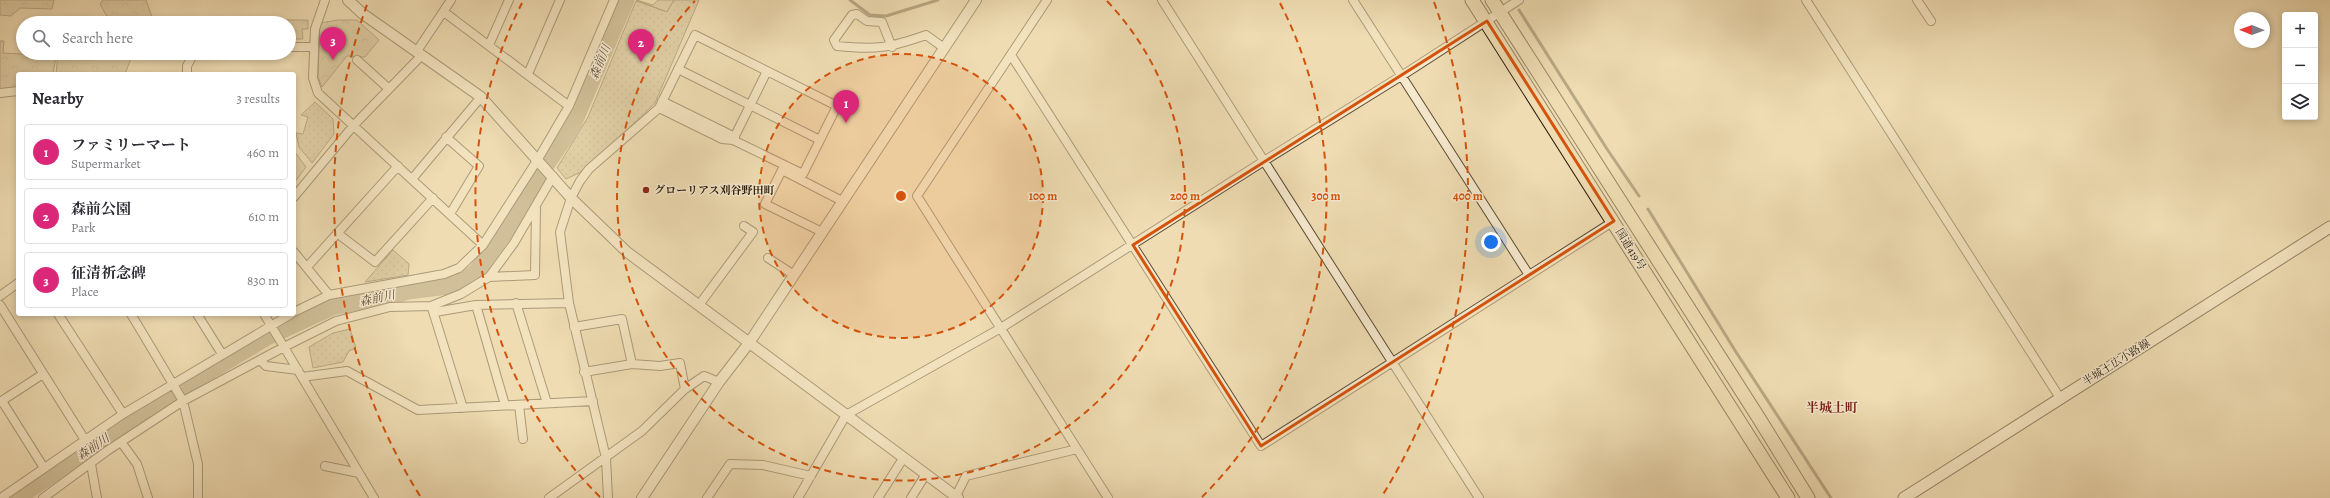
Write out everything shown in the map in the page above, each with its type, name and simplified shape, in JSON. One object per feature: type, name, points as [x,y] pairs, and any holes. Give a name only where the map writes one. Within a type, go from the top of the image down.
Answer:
[{"type":"highway","name":"国道419号","points":[[1472,0],[1614,221],[1788,498]]},
{"type":"highway","name":"国道419号","points":[[1492,0],[1752,407],[1808,498]]},
{"type":"main road","name":"半城土広小路線","points":[[1904,498],[2330,227]]},
{"type":"street","points":[[326,0],[315,29],[315,88],[483,246]]},
{"type":"street","points":[[348,0],[363,14],[481,97],[538,159],[571,198],[627,252],[957,497],[966,476],[1077,449]]},
{"type":"street","points":[[296,195],[354,125],[419,52],[451,0]]},
{"type":"street","points":[[489,45],[508,0]]},
{"type":"street","points":[[528,74],[560,0]]},
{"type":"street","points":[[296,311],[329,295],[444,274],[459,268],[483,246],[538,159],[569,106],[614,0]]},
{"type":"street","points":[[642,498],[719,382],[749,343],[976,0]]},
{"type":"street","points":[[1047,0],[917,196],[1108,498]]},
{"type":"street","points":[[1162,0],[1479,498]]},
{"type":"street","points":[[1353,0],[1402,74],[1529,275]]},
{"type":"street","points":[[798,498],[846,415],[1001,328],[1519,0]]},
{"type":"street","points":[[1806,0],[2060,398]]},
{"type":"street","points":[[1917,0],[1931,21]]},
{"type":"street","points":[[444,12],[569,106]]},
{"type":"street","points":[[892,47],[882,22],[867,21],[857,14],[852,14],[834,40],[837,46],[876,49],[892,47],[926,35],[944,48]]},
{"type":"street","points":[[608,498],[606,458],[593,400],[584,372],[569,303],[560,232],[571,198],[580,181],[589,169],[660,104],[695,35],[837,106],[804,174],[734,138],[722,139],[660,104]]},
{"type":"street","points":[[296,46],[314,47]]},
{"type":"street","points":[[1011,55],[1261,446],[1614,221]]},
{"type":"street","points":[[187,72],[187,66],[190,60]]},
{"type":"street","points":[[357,60],[388,88]]},
{"type":"street","points":[[678,69],[820,140]]},
{"type":"street","points":[[734,138],[767,71]]},
{"type":"street","points":[[0,93],[16,91]]},
{"type":"street","points":[[412,179],[481,97]]},
{"type":"street","points":[[446,137],[479,166],[450,214]]},
{"type":"street","points":[[307,267],[398,166]]},
{"type":"street","points":[[822,232],[765,204],[782,170],[842,201]]},
{"type":"street","points":[[433,309],[488,277],[514,243],[553,176]]},
{"type":"street","points":[[337,233],[376,262],[433,198]]},
{"type":"street","points":[[488,277],[535,275],[536,207]]},
{"type":"street","points":[[699,305],[753,232],[744,226]]},
{"type":"street","points":[[296,254],[329,295]]},
{"type":"street","points":[[768,258],[794,275]]},
{"type":"street","points":[[0,296],[16,284]]},
{"type":"street","points":[[43,498],[121,442],[183,401],[336,321],[390,307],[433,309],[516,303],[569,303]]},
{"type":"street","points":[[516,303],[547,403]]},
{"type":"street","points":[[0,305],[85,440]]},
{"type":"street","points":[[476,305],[505,405]]},
{"type":"street","points":[[433,309],[463,408]]},
{"type":"street","points":[[59,316],[123,414]]},
{"type":"street","points":[[132,316],[174,383],[183,401],[198,464],[198,498]]},
{"type":"street","points":[[198,316],[222,354]]},
{"type":"street","points":[[265,316],[374,498]]},
{"type":"street","points":[[3,495],[123,414],[288,316]]},
{"type":"street","points":[[574,327],[622,319],[632,364]]},
{"type":"street","points":[[260,360],[266,366],[300,374],[346,371],[418,410],[593,400]]},
{"type":"street","points":[[584,372],[632,364],[660,366],[680,363],[685,389]]},
{"type":"street","points":[[43,374],[1,402],[44,468]]},
{"type":"street","points":[[549,498],[563,494],[606,458],[642,431],[685,389],[704,376],[719,382]]},
{"type":"street","points":[[519,404],[523,438]]},
{"type":"street","points":[[121,442],[137,464],[148,498]]},
{"type":"street","points":[[878,498],[904,457]]},
{"type":"street","points":[[91,464],[97,498]]},
{"type":"street","points":[[707,498],[730,464],[764,465],[811,476]]},
{"type":"street","points":[[325,466],[359,473]]},
{"type":"street","points":[[911,498],[926,474]]},
{"type":"highlighted area","points":[[1487,21],[1614,221],[1261,446],[1133,245]]},
{"type":"green space","points":[[0,0],[54,0],[52,9],[20,8],[11,16],[0,15]]},
{"type":"green space","points":[[103,0],[146,0],[152,16],[107,16],[100,4]]},
{"type":"green space","points":[[636,0],[653,5],[658,0],[674,0],[667,12]]},
{"type":"green space","points":[[674,0],[699,0],[655,103],[597,159],[579,173],[566,179],[557,168],[588,117],[636,1],[667,12]]},
{"type":"green space","points":[[296,20],[308,20],[308,29],[302,29],[303,39],[296,39]]},
{"type":"green space","points":[[338,20],[357,20],[379,40],[365,57],[347,56],[322,87],[318,77],[320,23]]},
{"type":"green space","points":[[0,41],[4,41],[3,53],[16,54],[16,60],[55,60],[53,72],[16,72],[16,87],[0,89]]},
{"type":"green space","points":[[57,60],[130,60],[126,72],[56,72]]},
{"type":"green space","points":[[315,102],[333,119],[334,134],[312,163],[299,147],[296,133],[303,134],[308,117],[301,115]]},
{"type":"green space","points":[[296,154],[306,167],[296,180]]},
{"type":"green space","points":[[393,250],[409,264],[408,275],[365,282]]},
{"type":"green space","points":[[350,329],[356,348],[349,351],[343,362],[313,368],[309,347],[333,333]]},
{"type":"waterway","name":"森前川","points":[[17,498],[169,396],[267,337],[332,307],[388,297],[408,291],[448,286],[462,281],[476,272],[518,214],[538,177],[572,127],[626,0]]},
{"type":"waterway","points":[[850,0],[870,15],[886,16],[938,0]]},
{"type":"waterway","points":[[1519,10],[1607,149],[1639,196]]},
{"type":"waterway","points":[[1648,209],[1736,352],[1831,498]]},
{"type":"place","name":"征清祈念碑","points":[[333,60]]},
{"type":"place","name":"森前公園","points":[[641,62]]},
{"type":"place","name":"ファミリーマート","points":[[846,123]]},
{"type":"place","name":"グローリアス刈谷野田町","points":[[646,190]]},
{"type":"district","name":"半城土町","points":[[1832,407]]}]
